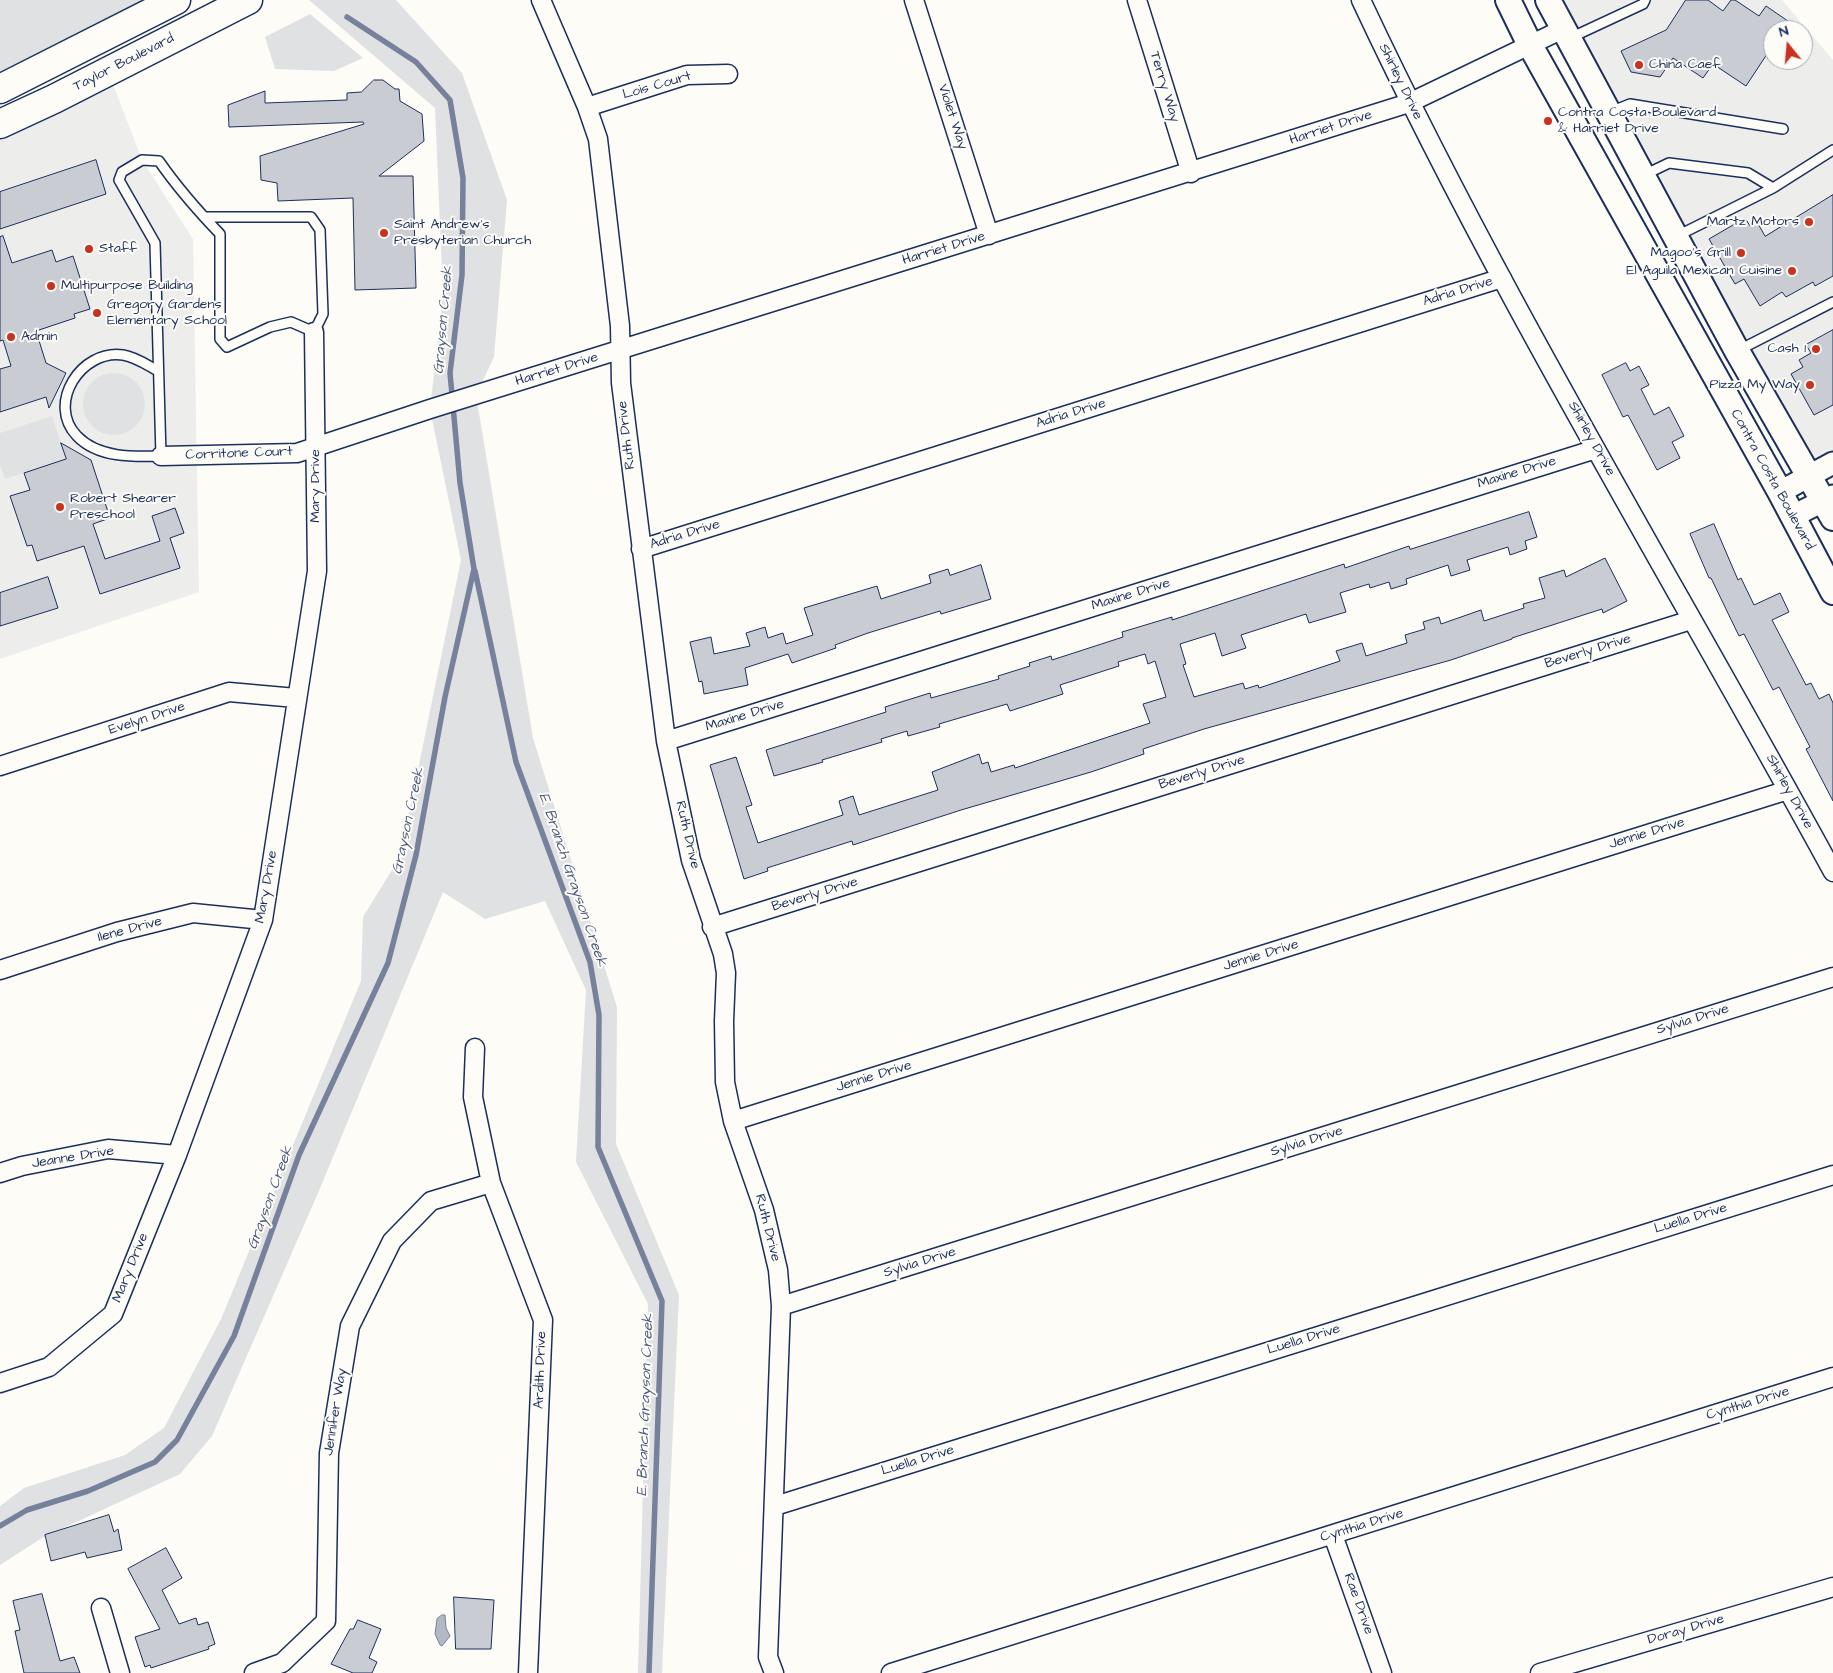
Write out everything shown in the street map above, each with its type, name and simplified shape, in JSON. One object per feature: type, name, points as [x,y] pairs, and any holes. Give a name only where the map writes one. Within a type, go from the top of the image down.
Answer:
[{"type":"main road","points":[[0,89],[176,0]]},
{"type":"main road","name":"Taylor Boulevard","points":[[0,124],[54,99],[248,0]]},
{"type":"main road","name":"Contra Costa Boulevard","points":[[1508,0],[1530,45],[1780,492],[1833,592]]},
{"type":"main road","points":[[1548,0],[1644,175],[1737,351],[1810,475],[1830,505]]},
{"type":"street","name":"Ruth Drive","points":[[541,0],[587,107],[598,139],[620,326],[621,382],[666,741],[691,860],[712,927],[723,954],[726,973],[724,1021],[725,1082],[733,1121],[764,1210],[778,1270],[781,1306],[768,1657],[774,1673]]},
{"type":"street","name":"Violet Way","points":[[914,0],[989,234]]},
{"type":"street","name":"Terry Way","points":[[1137,0],[1191,173]]},
{"type":"street","name":"Shirley Drive","points":[[1361,0],[1409,103],[1502,278],[1833,872]]},
{"type":"street","name":"Harriet Drive","points":[[316,446],[989,234],[1191,173],[1409,103],[1530,45],[1565,34]]},
{"type":"street","name":"Lois Court","points":[[587,107],[687,75],[728,74]]},
{"type":"street","name":"Adria Drive","points":[[641,549],[1502,278]]},
{"type":"street","name":"Mary Drive","points":[[0,1383],[50,1367],[113,1314],[177,1155],[263,920],[317,570],[314,332]]},
{"type":"street","name":"Corritone Court","points":[[161,456],[297,453],[316,446]]},
{"type":"street","name":"Maxine Drive","points":[[666,741],[1596,449]]},
{"type":"street","points":[[1780,492],[1833,463]]},
{"type":"street","points":[[1793,516],[1830,505]]},
{"type":"street","name":"Beverly Drive","points":[[712,927],[1691,620]]},
{"type":"street","name":"Evelyn Drive","points":[[0,766],[229,692],[296,698]]},
{"type":"street","name":"Jennie Drive","points":[[733,1121],[1788,790]]},
{"type":"street","name":"Ilene Drive","points":[[0,970],[117,932],[193,913],[263,920]]},
{"type":"street","name":"Sylvia Drive","points":[[781,1306],[1833,976]]},
{"type":"street","name":"Ardith Drive","points":[[475,1048],[473,1097],[491,1183],[544,1320],[528,1673]]},
{"type":"street","name":"Jeanne Drive","points":[[0,1173],[22,1166],[108,1150],[177,1155]]},
{"type":"street","name":"Luella Drive","points":[[775,1506],[1833,1175]]},
{"type":"street","name":"Jennifer Way","points":[[254,1673],[282,1663],[326,1621],[328,1453],[350,1326],[392,1241],[432,1201],[491,1183]]},
{"type":"street","name":"Cynthia Drive","points":[[891,1673],[1833,1377]]},
{"type":"street","name":"Rae Drive","points":[[1333,1535],[1382,1673]]},
{"type":"street","name":"Doray Drive","points":[[1540,1673],[1833,1587]]},
{"type":"street","points":[[101,1608],[120,1673]]},
{"type":"lane","points":[[1565,34],[1643,4],[1645,0]]},
{"type":"lane","points":[[1609,112],[1630,104],[1784,129]]},
{"type":"lane","points":[[1676,236],[1772,188],[1833,150]]},
{"type":"lane","points":[[158,372],[141,361],[125,355],[100,357],[86,365],[73,378],[68,388],[67,412],[76,435],[98,449],[113,454],[134,457],[161,456],[155,243],[137,208],[119,180],[122,172],[142,160],[158,161],[204,217],[220,234],[220,340],[228,347],[270,327],[291,322],[314,332],[323,314],[320,230],[311,217],[204,217]]},
{"type":"lane","points":[[1644,175],[1669,164],[1748,173],[1772,188]]},
{"type":"lane","points":[[1737,351],[1833,302]]},
{"type":"shaded area","points":[[0,0],[176,0],[0,89]]},
{"type":"shaded area","points":[[309,0],[396,0],[462,73],[507,200],[494,357],[476,395],[533,738],[617,1007],[616,1144],[679,1295],[662,1673],[638,1673],[648,1304],[576,1162],[586,990],[545,901],[485,919],[443,892],[321,1186],[212,1436],[180,1474],[42,1538],[0,1565],[0,1506],[24,1488],[125,1455],[164,1428],[221,1319],[361,981],[363,917],[400,857],[461,560],[430,409],[443,295],[435,108]]},
{"type":"shaded area","points":[[1548,0],[1782,0],[1799,20],[1763,20],[1763,70],[1813,70],[1813,36],[1833,60],[1833,463],[1810,475]]},
{"type":"shaded area","points":[[310,14],[363,58],[334,71],[275,69],[265,37]]},
{"type":"shaded area","name":"Gregory Gardens Elementary School","points":[[108,71],[142,160],[193,239],[199,592],[0,659],[0,124]]},
{"type":"shaded area","points":[[114,373],[131,378],[136,382],[140,387],[145,404],[140,421],[136,426],[131,430],[114,435],[97,430],[92,426],[88,421],[83,404],[88,387],[92,382],[97,378]]},
{"type":"shaded area","points":[[52,416],[66,459],[5,479],[0,464],[0,433]]},
{"type":"shaded area","points":[[445,1615],[446,1628],[450,1636],[442,1646],[435,1634],[437,1619]]},
{"type":"building","points":[[1686,0],[1708,0],[1723,11],[1731,0],[1735,0],[1759,16],[1766,6],[1786,20],[1763,20],[1763,60],[1746,86],[1713,64],[1703,78],[1673,58],[1660,77],[1631,72],[1621,51],[1666,30]]},
{"type":"building","points":[[374,80],[383,80],[395,89],[399,89],[400,101],[422,114],[424,141],[379,176],[413,176],[416,288],[355,290],[353,198],[278,201],[277,183],[261,180],[260,156],[364,124],[363,122],[229,127],[228,105],[265,91],[265,103],[347,100],[347,93],[361,92]]},
{"type":"building","points":[[96,160],[106,194],[0,229],[0,192]]},
{"type":"building","points":[[1833,195],[1833,276],[1815,286],[1813,282],[1786,297],[1782,292],[1760,306],[1744,279],[1735,284],[1709,239],[1745,218],[1750,226],[1757,222],[1765,236]]},
{"type":"building","points":[[3,236],[12,263],[52,250],[56,262],[73,256],[90,309],[74,314],[75,318],[36,331],[46,363],[66,373],[49,408],[46,397],[0,412],[0,369],[11,366],[3,340],[0,341],[0,237]]},
{"type":"building","points":[[1833,330],[1833,405],[1814,415],[1791,374],[1803,367],[1799,360],[1811,353],[1806,345]]},
{"type":"building","points":[[1626,363],[1630,371],[1639,366],[1649,385],[1641,389],[1654,415],[1669,407],[1684,436],[1672,442],[1680,458],[1657,470],[1628,415],[1623,417],[1602,375]]},
{"type":"building","name":"Robert Shearer Preschool","points":[[61,443],[91,460],[110,518],[93,524],[105,559],[160,541],[152,516],[175,508],[184,533],[170,538],[180,568],[100,594],[84,546],[37,561],[32,545],[27,546],[10,496],[30,490],[24,473],[66,459]]},
{"type":"building","points":[[1529,512],[1537,537],[1525,541],[1527,549],[1510,555],[1508,547],[1467,560],[1470,570],[1451,576],[1448,565],[1406,579],[1407,584],[1391,589],[1389,582],[1370,588],[1369,584],[1340,593],[1346,612],[1309,623],[1306,614],[1241,635],[1246,648],[1222,656],[1215,633],[1180,644],[1186,664],[1183,665],[1194,697],[1243,683],[1245,689],[1258,685],[1259,688],[1340,661],[1336,651],[1362,643],[1366,656],[1407,643],[1405,635],[1425,629],[1423,622],[1439,617],[1441,624],[1481,610],[1484,621],[1524,608],[1523,604],[1545,598],[1539,578],[1564,570],[1566,577],[1605,558],[1627,601],[1603,613],[1602,609],[1451,660],[1204,729],[1143,749],[1144,754],[1091,772],[961,810],[853,845],[852,841],[767,868],[768,871],[744,879],[710,765],[736,757],[752,805],[746,807],[758,843],[843,815],[839,801],[853,796],[859,815],[938,790],[932,772],[979,754],[982,764],[988,762],[991,772],[1014,765],[1015,768],[1150,723],[1143,704],[1166,697],[1155,661],[1148,664],[1145,654],[1118,662],[1119,666],[1060,685],[1063,694],[1010,711],[1007,704],[939,724],[940,727],[908,736],[907,731],[881,739],[882,742],[822,760],[823,762],[774,776],[766,750],[886,712],[885,707],[930,693],[931,698],[999,679],[998,676],[1030,666],[1029,663],[1051,656],[1052,660],[1123,637],[1122,632],[1172,617],[1172,620],[1344,564],[1345,568],[1409,546],[1410,549]]},
{"type":"building","points":[[1714,524],[1738,580],[1741,578],[1754,605],[1780,593],[1789,612],[1772,620],[1806,685],[1811,683],[1819,699],[1829,694],[1833,703],[1833,801],[1806,749],[1810,747],[1779,687],[1773,690],[1744,634],[1739,636],[1711,578],[1709,578],[1690,534]]},
{"type":"building","points":[[981,565],[991,599],[941,614],[940,611],[868,633],[835,645],[836,648],[792,663],[788,654],[745,668],[748,685],[704,694],[702,681],[699,682],[690,642],[711,637],[714,654],[750,646],[746,633],[765,627],[768,638],[783,633],[786,644],[813,635],[804,608],[877,586],[881,599],[931,583],[929,575],[948,569],[950,575]]},
{"type":"building","points":[[48,577],[58,608],[0,626],[0,593]]},
{"type":"building","points":[[109,1515],[114,1532],[118,1529],[122,1550],[87,1558],[85,1552],[51,1561],[45,1535]]},
{"type":"building","points":[[166,1548],[182,1578],[162,1590],[179,1624],[196,1618],[198,1625],[208,1622],[215,1644],[208,1647],[209,1649],[151,1668],[150,1665],[145,1667],[135,1637],[160,1629],[128,1569]]},
{"type":"building","points":[[42,1594],[60,1661],[74,1657],[80,1673],[24,1673],[15,1631],[20,1630],[13,1601]]},
{"type":"building","points":[[454,1597],[494,1600],[491,1649],[456,1649]]},
{"type":"building","points":[[358,1620],[381,1629],[369,1658],[377,1662],[372,1673],[353,1673],[331,1664],[350,1629],[353,1629]]},
{"type":"waterway","name":"Grayson Creek","points":[[0,1526],[27,1510],[88,1491],[155,1462],[177,1440],[234,1336],[299,1155],[388,963],[416,855],[445,697],[474,569],[460,483],[450,373],[462,275],[463,178],[450,100],[416,62],[347,17]]},
{"type":"waterway","name":"E. Branch Grayson Creek","points":[[475,571],[516,762],[590,962],[599,1015],[598,1147],[662,1301],[649,1673]]},
{"type":"place","name":"China Caef","points":[[1639,65]]},
{"type":"place","name":"Contra Costa Boulevard & Harriet Drive","points":[[1548,121]]},
{"type":"place","name":"Martz Motors","points":[[1809,222]]},
{"type":"place","name":"Saint Andrew's Presbyterian Church","points":[[384,233]]},
{"type":"place","name":"Staff","points":[[89,249]]},
{"type":"place","name":"Magoo's Grill","points":[[1741,253]]},
{"type":"place","name":"El Aguila Mexican Cuisine","points":[[1792,271]]},
{"type":"place","name":"Multipurpose Building","points":[[51,286]]},
{"type":"place","name":"Gregory Gardens Elementary School","points":[[97,313]]},
{"type":"place","name":"Admin","points":[[11,337]]},
{"type":"place","name":"Cash 1","points":[[1816,349]]},
{"type":"place","name":"Pizza My Way","points":[[1810,385]]},
{"type":"place","name":"Robert Shearer Preschool","points":[[60,507]]}]
